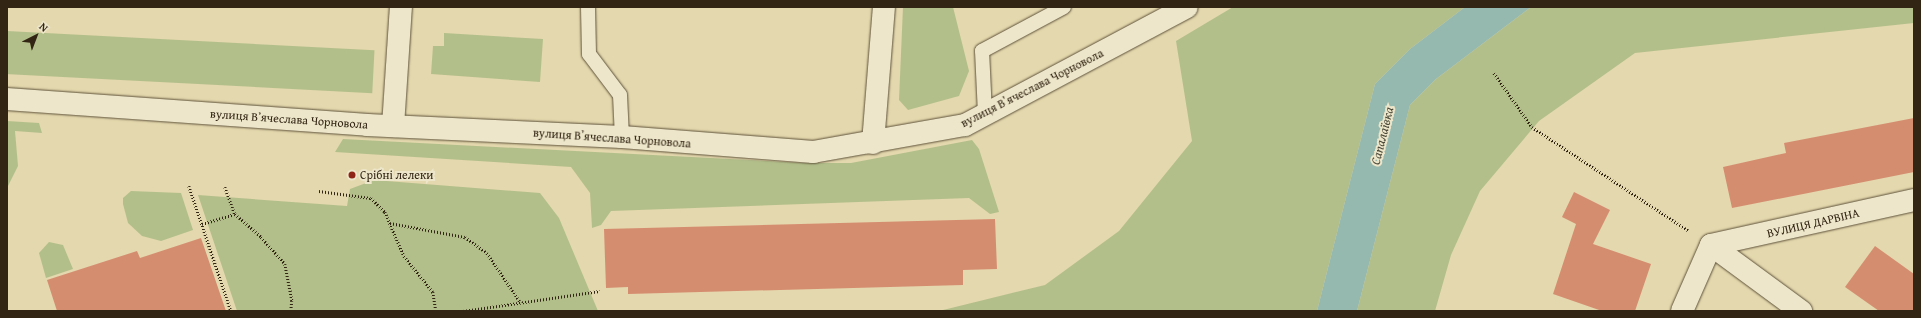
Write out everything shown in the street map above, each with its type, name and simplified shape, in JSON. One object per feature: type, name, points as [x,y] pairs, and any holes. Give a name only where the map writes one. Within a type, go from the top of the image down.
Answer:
[{"type":"street","points":[[393,126],[401,7]]},
{"type":"street","points":[[873,143],[884,7]]},
{"type":"street","name":"вулиця Вʼячеслава Чорновола","points":[[7,99],[393,126],[622,137],[813,152],[873,143],[965,125],[1187,7]]},
{"type":"street","name":"ВУЛИЦЯ ДАРВІНА","points":[[1711,246],[1914,200]]},
{"type":"street","points":[[1682,311],[1711,246],[1802,311]]},
{"type":"lane","points":[[588,7],[589,54],[620,95],[622,137]]},
{"type":"lane","points":[[985,114],[982,51],[1064,7]]},
{"type":"path","points":[[1494,74],[1532,127],[1711,246]]},
{"type":"path","points":[[189,186],[231,311]]},
{"type":"path","points":[[225,187],[235,214],[261,237],[285,264],[292,301],[291,311]]},
{"type":"path","points":[[319,191],[371,198],[385,212],[404,256],[433,292],[436,311]]},
{"type":"path","points":[[202,224],[235,214]]},
{"type":"path","points":[[390,223],[465,237],[487,253],[521,303]]},
{"type":"path","points":[[463,311],[600,291]]},
{"type":"green space","points":[[903,7],[953,7],[969,71],[959,96],[908,110],[899,100]]},
{"type":"green space","points":[[1233,7],[1465,7],[1410,49],[1375,84],[1317,311],[939,311],[1045,285],[1119,231],[1192,141],[1176,41]]},
{"type":"green space","points":[[1531,7],[1914,7],[1914,23],[1635,53],[1539,121],[1480,191],[1451,255],[1435,311],[1357,311],[1410,105],[1436,79]]},
{"type":"green space","points":[[7,31],[374,50],[372,93],[7,74]]},
{"type":"green space","points":[[444,33],[543,39],[540,82],[431,74],[433,46],[444,46]]},
{"type":"green space","points":[[7,121],[39,123],[42,133],[15,131],[18,166],[7,188]]},
{"type":"green space","points":[[343,139],[805,163],[851,163],[972,140],[979,149],[999,212],[990,214],[969,198],[611,211],[601,225],[592,228],[590,193],[571,167],[335,152]]},
{"type":"green space","points":[[374,180],[540,193],[559,218],[598,311],[237,311],[198,195],[347,206],[350,189]]},
{"type":"green space","points":[[131,191],[181,193],[193,230],[161,241],[142,236],[128,223],[123,204],[123,198]]},
{"type":"green space","points":[[49,242],[63,245],[73,269],[46,278],[39,253]]},
{"type":"water","name":"Сапалаївка","points":[[1465,7],[1531,7],[1436,79],[1410,105],[1357,311],[1317,311],[1375,84],[1410,49]]},
{"type":"building","points":[[1914,118],[1914,172],[1732,208],[1723,167],[1786,153],[1784,143]]},
{"type":"building","points":[[1574,192],[1610,210],[1593,244],[1651,264],[1635,311],[1602,311],[1553,294],[1576,224],[1562,217]]},
{"type":"building","points":[[995,219],[997,269],[963,270],[963,285],[628,294],[628,287],[606,288],[604,229]]},
{"type":"building","points":[[201,238],[226,311],[57,311],[47,280],[137,251],[140,258]]},
{"type":"building","points":[[1875,246],[1914,274],[1914,311],[1879,311],[1845,287]]},
{"type":"place","name":"Срібні лелеки","points":[[352,175]]}]
